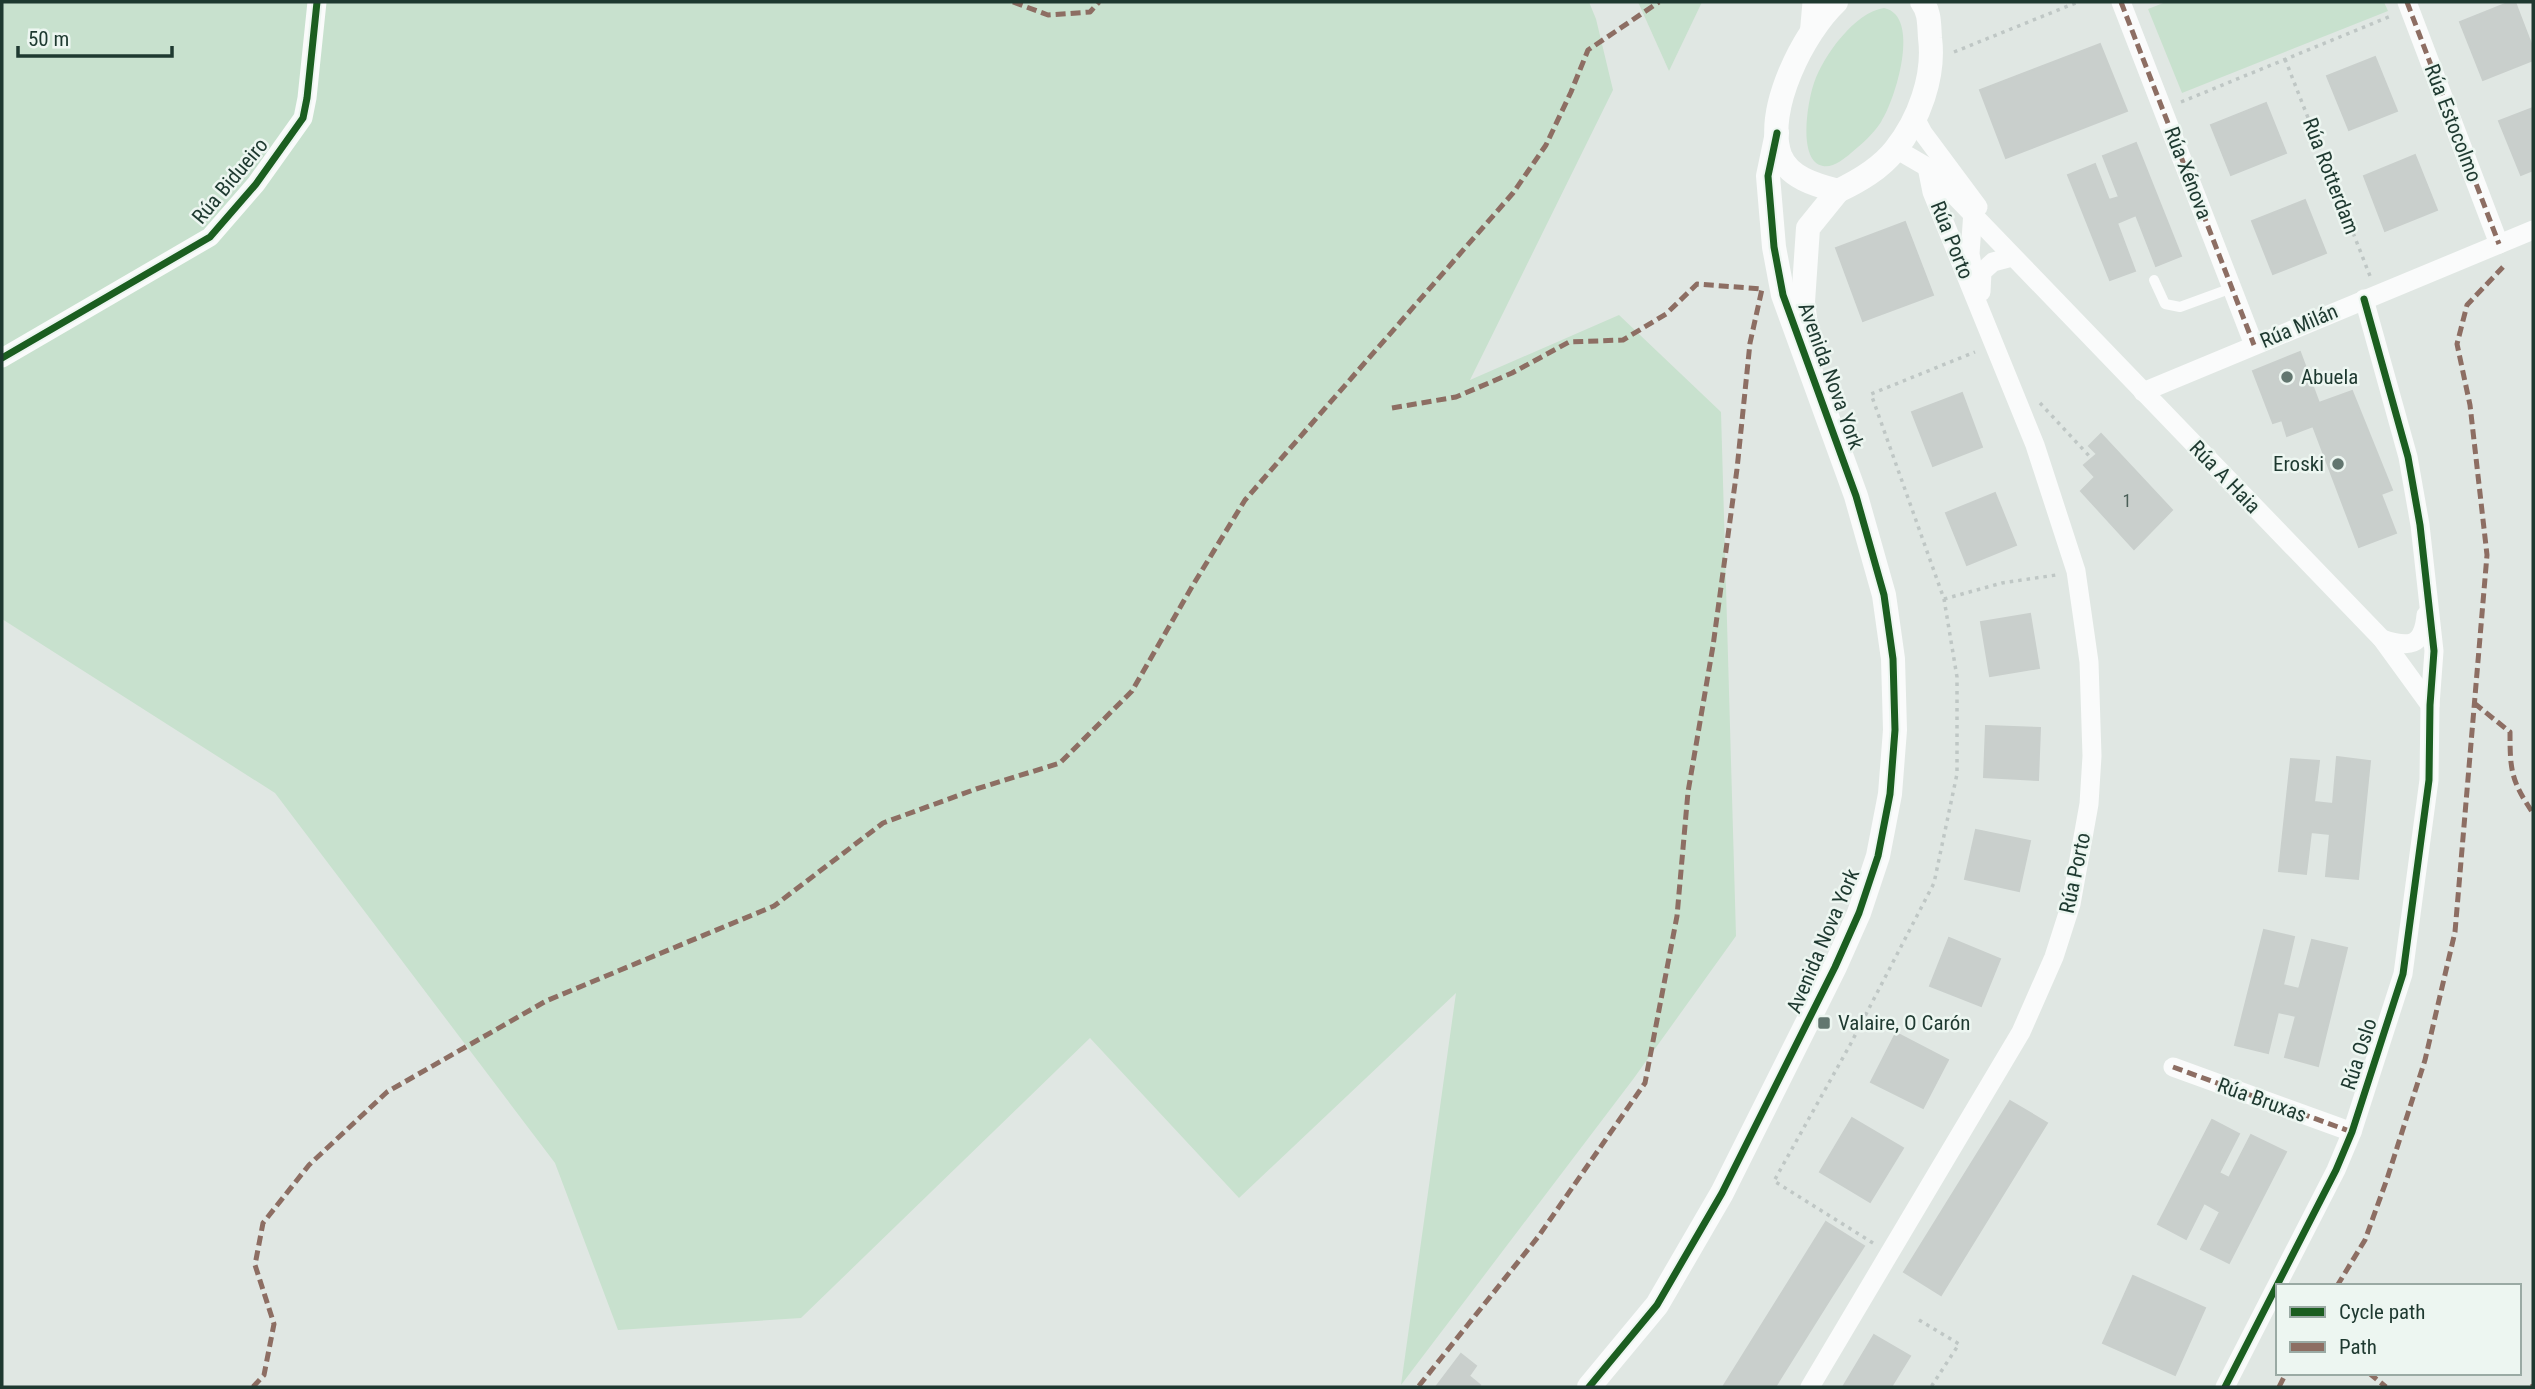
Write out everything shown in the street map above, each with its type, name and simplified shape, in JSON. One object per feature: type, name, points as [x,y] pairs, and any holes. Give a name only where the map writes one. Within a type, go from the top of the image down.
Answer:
[{"type":"street","name":"Rúa Bidueiro","points":[[2,358],[210,237],[256,184],[303,118],[317,2]]},
{"type":"street","points":[[1809,37],[1812,2]]},
{"type":"street","name":"Avenida Nova York","points":[[1589,1387],[1657,1305],[1721,1193],[1835,967],[1859,913],[1878,856],[1890,794],[1895,730],[1893,659],[1884,595],[1860,509],[1783,295],[1774,247],[1768,176],[1782,93],[1809,37],[1836,2]]},
{"type":"street","name":"Rúa Xénova","points":[[2121,2],[2255,345]]},
{"type":"street","points":[[1896,149],[1926,89],[1933,57],[1926,4]]},
{"type":"street","name":"Rúa Estocolmo","points":[[2408,5],[2499,244]]},
{"type":"street","name":"Rúa A Haia","points":[[1914,116],[1923,133],[2012,257]]},
{"type":"street","points":[[1777,134],[1781,156],[1796,175],[1813,184],[1838,191]]},
{"type":"street","name":"Avenida Nova York","points":[[1810,366],[1803,302],[1808,228],[1838,191],[1858,181],[1896,149]]},
{"type":"street","name":"Rúa A Haia","points":[[1896,149],[1927,167],[2382,639],[2430,705]]},
{"type":"street","name":"Rúa Porto","points":[[1810,1387],[2021,1032],[2054,957],[2071,904],[2089,804],[2092,757],[2089,662],[2076,571],[2035,445],[1933,192],[1927,167]]},
{"type":"street","name":"Rúa A Haia","points":[[1970,195],[1974,217]]},
{"type":"street","name":"Rúa Porto","points":[[1974,217],[1970,254],[1981,310]]},
{"type":"street","name":"Rúa Milán","points":[[2143,392],[2533,230]]},
{"type":"street","name":"Rúa Porto","points":[[1981,310],[1982,272],[1993,262],[2012,257]]},
{"type":"street","points":[[2370,296],[2408,457],[2420,525],[2428,597],[2422,637],[2412,644],[2396,644],[2382,639]]},
{"type":"street","name":"Rúa Oslo","points":[[2278,1284],[2336,1170],[2352,1132],[2403,974],[2429,780],[2434,651],[2428,597]]},
{"type":"street","name":"Rúa Bruxas","points":[[2173,1067],[2352,1132]]},
{"type":"street","name":"Rúa Oslo","points":[[2225,1387],[2276,1287]]},
{"type":"lane","points":[[2154,281],[2165,304],[2180,307],[2232,288]]},
{"type":"path","points":[[1948,54],[2078,2]]},
{"type":"path","points":[[2163,109],[2408,5]]},
{"type":"path","points":[[2034,396],[2092,459]]},
{"type":"path","points":[[1944,599],[2002,583],[2076,571]]},
{"type":"path","points":[[1919,1320],[1959,1344],[1931,1387]]},
{"type":"green space","points":[[2,2],[1589,2],[1596,19],[1613,90],[1470,380],[1619,315],[1721,412],[1736,936],[1634,1078],[1401,1385],[1456,993],[1239,1198],[1090,1038],[801,1318],[618,1330],[555,1163],[275,793],[2,619]]},
{"type":"green space","points":[[1638,2],[1702,2],[1669,71]]},
{"type":"green space","points":[[2166,2],[2384,2],[2388,11],[2182,93],[2148,9]]},
{"type":"green space","points":[[1884,8],[1895,14],[1902,26],[1902,60],[1893,96],[1881,122],[1867,139],[1838,162],[1823,166],[1815,162],[1810,153],[1806,129],[1809,102],[1818,72],[1832,48],[1851,26],[1873,11]]},
{"type":"building","points":[[2515,2],[2533,49],[2533,60],[2483,80],[2460,22]]},
{"type":"building","points":[[2100,44],[2127,111],[2006,158],[1980,90]]},
{"type":"building","points":[[2375,57],[2397,111],[2349,130],[2327,76]]},
{"type":"building","points":[[2266,103],[2286,153],[2231,175],[2211,125]]},
{"type":"building","points":[[2533,108],[2533,170],[2521,175],[2499,121]]},
{"type":"building","points":[[2136,143],[2181,256],[2156,266],[2136,215],[2117,223],[2135,271],[2110,280],[2068,175],[2095,164],[2109,200],[2119,197],[2103,156]]},
{"type":"building","points":[[2415,155],[2437,210],[2385,231],[2364,176]]},
{"type":"building","points":[[2305,200],[2326,253],[2273,274],[2252,221]]},
{"type":"building","points":[[1905,222],[1933,295],[1863,321],[1836,248]]},
{"type":"building","points":[[2300,352],[2319,403],[2352,391],[2392,490],[2381,494],[2396,533],[2359,547],[2313,426],[2287,436],[2282,420],[2273,423],[2253,371]]},
{"type":"building","points":[[1962,393],[1982,447],[1933,466],[1912,412]]},
{"type":"building","points":[[2101,434],[2172,510],[2134,549],[2081,491],[2095,477],[2084,465],[2097,454],[2089,446]]},
{"type":"building","points":[[1995,493],[2016,545],[1967,565],[1946,513]]},
{"type":"building","points":[[2030,614],[2039,668],[1990,676],[1981,622]]},
{"type":"building","points":[[1986,726],[2040,728],[2038,780],[1984,777]]},
{"type":"building","points":[[2337,757],[2370,761],[2358,879],[2326,876],[2330,834],[2311,832],[2306,874],[2279,871],[2291,759],[2319,761],[2314,802],[2333,804]]},
{"type":"building","points":[[1976,830],[2030,841],[2019,891],[1965,879]]},
{"type":"building","points":[[2264,930],[2294,937],[2283,985],[2299,989],[2312,940],[2347,948],[2318,1066],[2285,1057],[2296,1016],[2278,1012],[2268,1053],[2235,1045]]},
{"type":"building","points":[[1949,938],[2000,959],[1981,1006],[1930,986]]},
{"type":"building","points":[[1896,1033],[1948,1060],[1923,1108],[1871,1082]]},
{"type":"building","points":[[2010,1101],[2047,1123],[1941,1295],[1904,1272]]},
{"type":"building","points":[[1852,1118],[1903,1148],[1870,1202],[1820,1172]]},
{"type":"building","points":[[2212,1120],[2239,1134],[2219,1173],[2229,1178],[2251,1135],[2286,1152],[2229,1263],[2201,1249],[2220,1212],[2204,1203],[2186,1239],[2158,1224]]},
{"type":"building","points":[[1826,1222],[1864,1246],[1775,1387],[1723,1387]]},
{"type":"building","points":[[2133,1276],[2205,1308],[2175,1375],[2103,1343]]},
{"type":"building","points":[[1874,1335],[1910,1356],[1891,1387],[1843,1387]]},
{"type":"building","points":[[1461,1354],[1476,1366],[1469,1376],[1480,1385],[1436,1387]]},
{"type":"marked path","points":[[1013,2],[1048,15],[1090,12],[1099,2]]},
{"type":"marked path","points":[[253,1387],[264,1375],[274,1324],[255,1265],[263,1223],[309,1165],[387,1092],[546,1001],[774,906],[883,823],[976,789],[1060,763],[1132,691],[1245,500],[1513,193],[1546,145],[1588,50],[1659,2]]},
{"type":"marked path","points":[[2121,2],[2254,345]]},
{"type":"marked path","points":[[2407,2],[2499,244]]},
{"type":"marked path","points":[[2338,1284],[2365,1240],[2387,1179],[2425,1060],[2455,932],[2487,555],[2470,405],[2457,344],[2467,305],[2503,267]]},
{"type":"marked path","points":[[1392,408],[1456,397],[1512,373],[1569,342],[1623,340],[1666,314],[1697,284],[1762,289],[1750,343],[1737,469],[1713,646],[1688,792],[1677,916],[1645,1083],[1538,1237],[1418,1387]]},
{"type":"marked path","points":[[2474,703],[2510,732],[2513,775],[2533,813]]},
{"type":"marked path","points":[[2173,1067],[2352,1132]]},
{"type":"marked path","points":[[2279,1387],[2285,1375]]},
{"type":"marked path","points":[[2371,1375],[2386,1387]]},
{"type":"cycle path","points":[[2,358],[210,237],[256,184],[303,118],[317,2]]},
{"type":"cycle path","points":[[1589,1387],[1657,1305],[1722,1193],[1835,967],[1859,913],[1878,856],[1890,794],[1895,730],[1893,659],[1884,595],[1856,496],[1783,295],[1774,247],[1768,176],[1777,133]]},
{"type":"cycle path","points":[[2278,1284],[2336,1170],[2352,1132],[2403,974],[2429,780],[2434,651],[2420,525],[2408,457],[2364,299]]},
{"type":"cycle path","points":[[2225,1387],[2276,1287]]},
{"type":"place","name":"Abuela","points":[[2287,377]]},
{"type":"place","name":"Eroski","points":[[2338,464]]},
{"type":"place","name":"Valaire, O Carón","points":[[1824,1023]]}]
